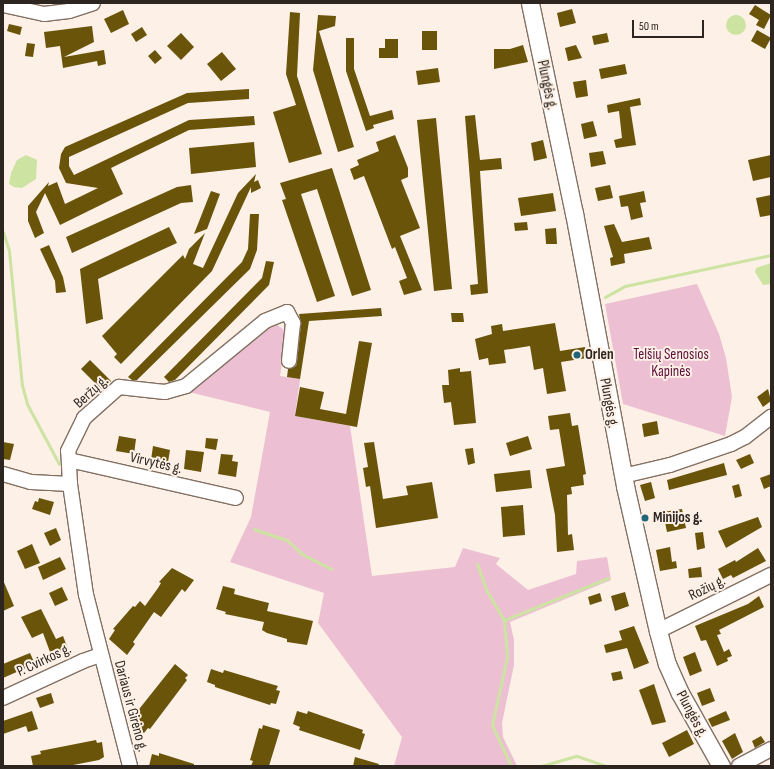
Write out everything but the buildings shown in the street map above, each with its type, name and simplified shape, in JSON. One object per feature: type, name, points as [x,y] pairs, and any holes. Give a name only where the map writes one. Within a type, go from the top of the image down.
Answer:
[{"type":"main road","name":"Plungės g.","points":[[530,3],[574,213],[623,476],[658,631],[667,664],[680,693],[721,766]]},
{"type":"street","points":[[3,5],[44,14],[69,11],[93,3]]},
{"type":"street","name":"Beržų g.","points":[[100,656],[86,595],[70,484],[68,451],[84,418],[119,387],[164,392],[186,386],[265,321],[287,312],[293,323],[288,361]]},
{"type":"street","points":[[623,476],[670,465],[731,444],[745,437],[771,417]]},
{"type":"street","name":"Virvytės g.","points":[[69,460],[236,498]]},
{"type":"street","points":[[3,474],[31,482],[70,484]]},
{"type":"street","name":"Rožių g.","points":[[658,631],[771,575]]},
{"type":"street","name":"P. Cvirkos g.","points":[[3,698],[83,660],[100,656]]},
{"type":"street","name":"Dariaus ir Girėno g.","points":[[100,656],[130,766]]},
{"type":"street","points":[[739,766],[771,749]]},
{"type":"green space","name":"Telšių Senosios Kapinės","points":[[697,284],[719,334],[726,358],[732,397],[725,436],[623,404],[605,304]]},
{"type":"green space","points":[[273,322],[287,332],[280,376],[300,379],[295,416],[350,426],[372,576],[455,567],[463,548],[500,558],[496,564],[528,590],[576,574],[577,561],[607,557],[611,580],[510,622],[514,640],[514,665],[502,723],[503,737],[517,766],[394,766],[402,737],[318,623],[324,593],[230,562],[251,517],[270,412],[189,392],[255,332]]},
{"type":"shaded area","points":[[736,15],[743,18],[746,25],[743,32],[736,35],[729,32],[726,25],[729,18]]},
{"type":"shaded area","points":[[26,155],[37,160],[36,179],[22,188],[14,187],[9,184],[11,173],[17,160]]},
{"type":"shaded area","points":[[771,263],[771,284],[763,285],[755,272],[756,268]]},
{"type":"waterway","points":[[3,232],[9,251],[22,385],[27,404],[59,464]]},
{"type":"waterway","points":[[605,297],[625,286],[771,255]]},
{"type":"waterway","points":[[254,529],[288,541],[302,554],[331,569]]},
{"type":"waterway","points":[[477,564],[487,591],[504,620],[507,657],[492,725],[511,766]]},
{"type":"waterway","points":[[504,620],[608,578]]},
{"type":"waterway","points":[[541,766],[577,756],[606,766]]},
{"type":"place","name":"Orlen","points":[[577,355]]},
{"type":"place","name":"Minijos g.","points":[[645,518]]}]
